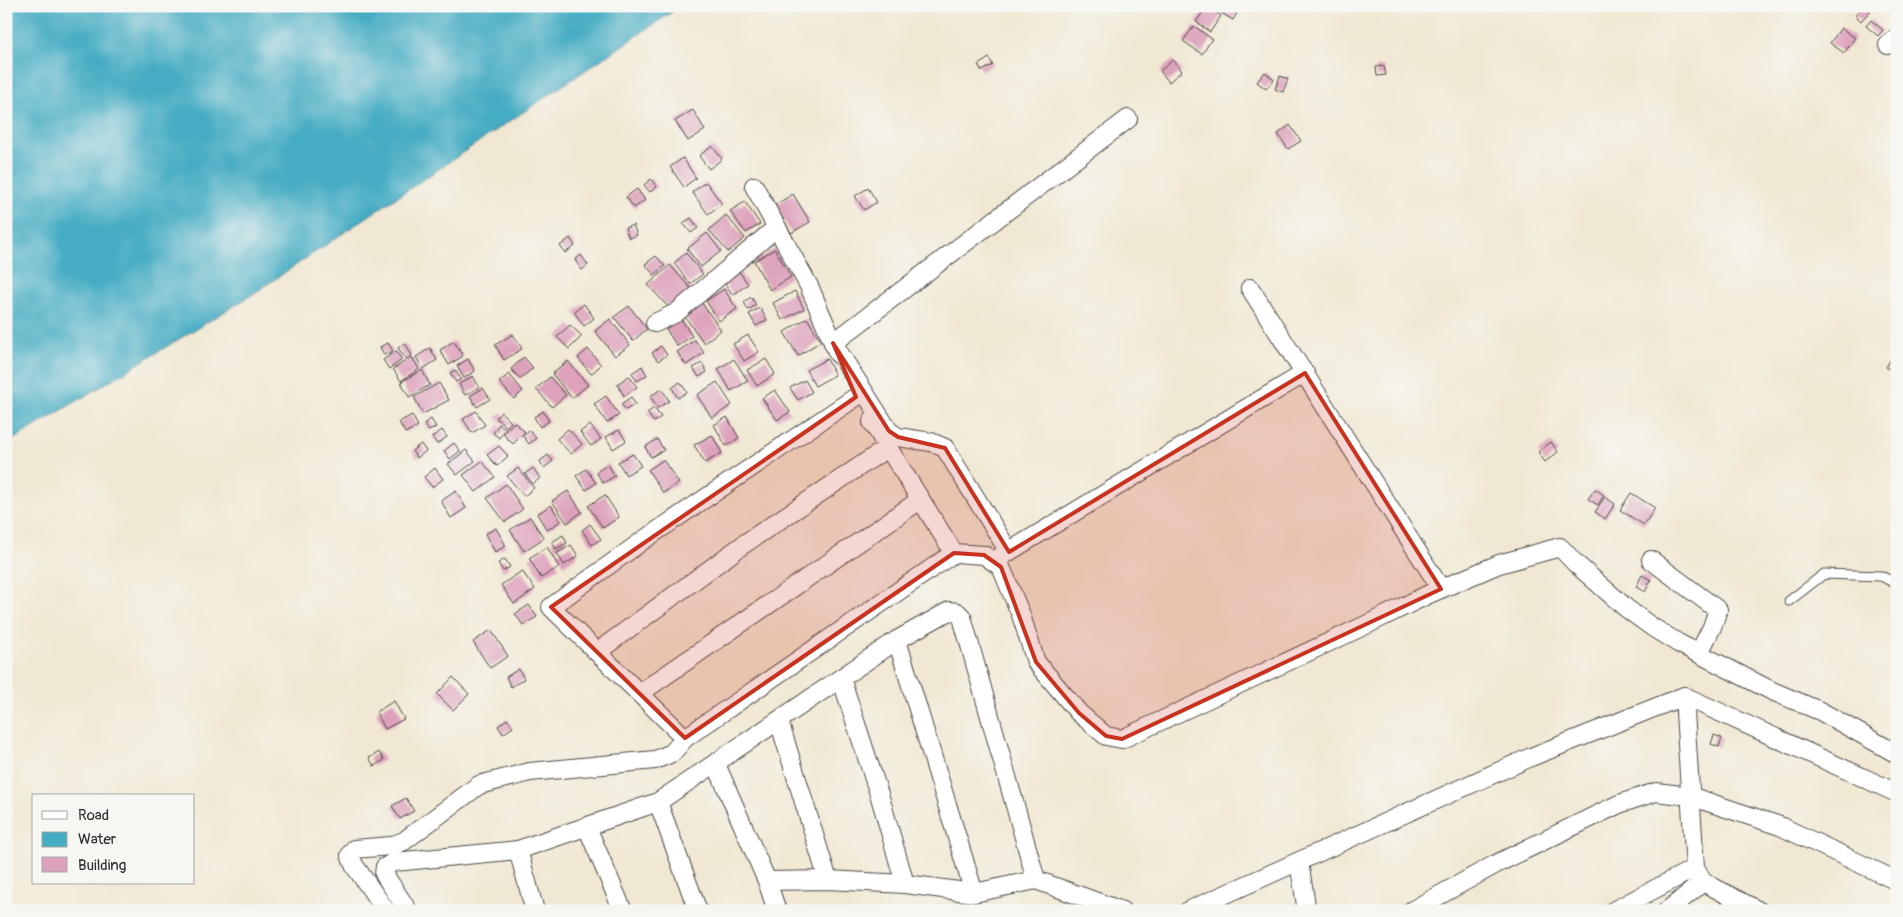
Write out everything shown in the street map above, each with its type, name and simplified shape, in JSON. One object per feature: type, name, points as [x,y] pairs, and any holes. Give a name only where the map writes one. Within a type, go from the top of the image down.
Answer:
[{"type":"street","points":[[834,344],[1128,119]]},
{"type":"street","points":[[754,186],[809,286],[856,397],[954,553]]},
{"type":"street","points":[[655,323],[676,313],[777,227]]},
{"type":"street","points":[[1250,288],[1441,589]]},
{"type":"street","points":[[834,344],[889,431],[898,437],[931,442],[946,448],[1009,552]]},
{"type":"street","points":[[994,562],[1305,373]]},
{"type":"street","points":[[685,738],[551,607],[645,538],[856,397]]},
{"type":"street","points":[[597,652],[744,544],[888,448]]},
{"type":"street","points":[[640,693],[920,500]]},
{"type":"street","points":[[386,911],[354,865],[350,854],[354,849],[391,846],[404,841],[479,785],[530,772],[654,760],[672,752],[685,738],[954,553],[984,555],[1002,567],[1021,615],[1036,662],[1079,714],[1106,736],[1122,739],[1441,589],[1499,564],[1560,547],[1575,563],[1639,618],[1671,639],[1772,691],[1820,711],[1897,754]]},
{"type":"street","points":[[1651,560],[1718,610],[1712,627],[1698,653]]},
{"type":"street","points":[[408,911],[384,874],[385,866],[394,862],[518,850],[658,802],[897,640],[949,612],[957,612],[962,617],[1036,880]]},
{"type":"street","points":[[897,640],[974,893]]},
{"type":"street","points":[[841,678],[880,797],[905,884]]},
{"type":"street","points":[[1188,911],[1531,757],[1684,696],[1897,792]]},
{"type":"street","points":[[1667,911],[1699,875],[1690,796],[1684,696]]},
{"type":"street","points":[[779,721],[828,880]]},
{"type":"street","points":[[716,764],[767,881],[777,911]]},
{"type":"street","points":[[1410,911],[1496,864],[1619,804],[1656,792],[1690,796],[1780,826],[1897,881]]},
{"type":"street","points":[[658,802],[698,911]]},
{"type":"street","points":[[587,827],[622,911]]},
{"type":"street","points":[[518,850],[535,911]]},
{"type":"street","points":[[1298,862],[1308,911]]},
{"type":"street","points":[[1613,911],[1699,875]]},
{"type":"street","points":[[1699,875],[1759,911]]},
{"type":"street","points":[[767,881],[828,880],[905,884],[974,893],[1036,880],[1113,909]]},
{"type":"lane","points":[[1789,601],[1824,574],[1881,576],[1897,584]]},
{"type":"highlighted area","points":[[833,343],[889,431],[898,437],[945,448],[1009,552],[1305,373],[1441,589],[1122,739],[1106,736],[1079,713],[1036,662],[1001,567],[984,555],[954,553],[685,738],[551,607],[856,397]]},
{"type":"water","points":[[6,6],[681,6],[247,298],[6,444]]},
{"type":"building","points":[[1207,6],[1221,16],[1210,32],[1196,22]]},
{"type":"building","points":[[1214,6],[1241,6],[1233,20],[1213,8]]},
{"type":"building","points":[[1863,6],[1867,6],[1871,10],[1861,21],[1855,15]]},
{"type":"building","points":[[1871,20],[1883,30],[1878,36],[1866,26]]},
{"type":"building","points":[[1194,26],[1212,39],[1202,54],[1183,41]]},
{"type":"building","points":[[1841,28],[1855,38],[1844,53],[1830,43]]},
{"type":"building","points":[[989,58],[993,65],[982,71],[978,65]]},
{"type":"building","points":[[1173,60],[1182,71],[1169,82],[1160,71]]},
{"type":"building","points":[[1384,66],[1386,75],[1377,76],[1376,67]]},
{"type":"building","points":[[1265,72],[1274,80],[1266,89],[1257,82]]},
{"type":"building","points":[[1280,76],[1288,79],[1283,92],[1275,89]]},
{"type":"building","points":[[693,110],[705,130],[688,141],[675,121]]},
{"type":"building","points":[[1290,125],[1301,141],[1288,149],[1278,134]]},
{"type":"building","points":[[712,146],[722,159],[709,169],[699,156]]},
{"type":"building","points":[[683,158],[696,178],[684,187],[670,167]]},
{"type":"building","points":[[651,179],[657,187],[650,192],[644,185]]},
{"type":"building","points":[[706,182],[722,204],[708,214],[692,192]]},
{"type":"building","points":[[868,188],[877,202],[864,210],[855,196]]},
{"type":"building","points":[[637,189],[645,200],[634,208],[626,197]]},
{"type":"building","points":[[793,194],[810,222],[791,233],[775,205]]},
{"type":"building","points":[[745,202],[760,224],[746,233],[730,211]]},
{"type":"building","points":[[726,215],[745,238],[728,252],[709,230]]},
{"type":"building","points":[[691,218],[698,228],[691,233],[683,223]]},
{"type":"building","points":[[633,225],[637,235],[629,238],[625,228]]},
{"type":"building","points":[[707,233],[721,251],[701,267],[687,249]]},
{"type":"building","points":[[570,238],[575,246],[565,253],[560,246]]},
{"type":"building","points":[[775,249],[791,277],[770,290],[754,261]]},
{"type":"building","points":[[686,253],[703,274],[690,284],[674,263]]},
{"type":"building","points":[[581,255],[588,265],[582,270],[575,260]]},
{"type":"building","points":[[656,256],[665,266],[654,275],[645,264]]},
{"type":"building","points":[[670,265],[693,291],[671,310],[648,285]]},
{"type":"building","points":[[738,270],[748,284],[733,295],[723,281]]},
{"type":"building","points":[[724,289],[737,309],[719,321],[706,301]]},
{"type":"building","points":[[795,291],[804,309],[782,320],[773,303]]},
{"type":"building","points":[[751,297],[756,305],[748,310],[744,302]]},
{"type":"building","points":[[701,302],[721,330],[704,343],[683,314]]},
{"type":"building","points":[[584,304],[594,318],[584,326],[574,312]]},
{"type":"building","points":[[629,306],[647,329],[633,341],[614,317]]},
{"type":"building","points":[[760,308],[767,320],[756,326],[749,314]]},
{"type":"building","points":[[679,316],[692,336],[677,346],[664,326]]},
{"type":"building","points":[[807,318],[821,341],[798,356],[784,332]]},
{"type":"building","points":[[610,319],[630,345],[615,356],[595,331]]},
{"type":"building","points":[[570,325],[582,336],[569,349],[557,337]]},
{"type":"building","points":[[513,334],[522,349],[504,360],[495,345]]},
{"type":"building","points":[[748,335],[759,352],[744,361],[733,344]]},
{"type":"building","points":[[695,340],[704,353],[686,365],[677,352]]},
{"type":"building","points":[[454,341],[463,356],[449,365],[440,350]]},
{"type":"building","points":[[388,343],[393,351],[384,355],[380,347]]},
{"type":"building","points":[[405,343],[412,355],[406,359],[398,348]]},
{"type":"building","points":[[661,346],[667,355],[658,361],[652,353]]},
{"type":"building","points":[[430,348],[437,360],[423,369],[416,357]]},
{"type":"building","points":[[588,349],[601,365],[591,374],[578,358]]},
{"type":"building","points":[[396,351],[402,360],[389,369],[383,360]]},
{"type":"building","points":[[1894,355],[1897,356],[1897,374],[1886,367]]},
{"type":"building","points":[[412,357],[419,369],[401,381],[393,369]]},
{"type":"building","points":[[524,357],[533,368],[520,379],[511,369]]},
{"type":"building","points":[[468,359],[475,371],[464,378],[457,366]]},
{"type":"building","points":[[734,359],[748,381],[731,391],[718,369]]},
{"type":"building","points":[[766,359],[775,374],[757,386],[747,370]]},
{"type":"building","points":[[827,359],[835,375],[815,386],[806,370]]},
{"type":"building","points":[[568,361],[588,385],[572,398],[552,374]]},
{"type":"building","points":[[702,363],[707,372],[699,377],[693,368]]},
{"type":"building","points":[[642,366],[647,375],[637,381],[632,373]]},
{"type":"building","points":[[422,370],[430,385],[409,397],[401,382]]},
{"type":"building","points":[[455,370],[461,379],[456,382],[450,373]]},
{"type":"building","points":[[509,374],[523,391],[514,399],[499,382]]},
{"type":"building","points":[[473,376],[479,387],[465,395],[459,384]]},
{"type":"building","points":[[629,376],[637,387],[624,396],[617,384]]},
{"type":"building","points":[[550,377],[566,395],[552,407],[536,389]]},
{"type":"building","points":[[805,380],[812,392],[798,400],[790,388]]},
{"type":"building","points":[[680,382],[687,392],[678,398],[672,388]]},
{"type":"building","points":[[717,382],[732,405],[712,418],[697,395]]},
{"type":"building","points":[[439,383],[449,400],[423,414],[414,397]]},
{"type":"building","points":[[483,388],[490,399],[477,407],[470,396]]},
{"type":"building","points":[[662,389],[669,401],[658,408],[650,396]]},
{"type":"building","points":[[775,390],[790,412],[777,420],[762,398]]},
{"type":"building","points":[[606,396],[619,415],[607,423],[594,404]]},
{"type":"building","points":[[631,397],[635,404],[626,410],[621,404]]},
{"type":"building","points":[[654,408],[661,417],[654,422],[647,413]]},
{"type":"building","points":[[476,411],[485,425],[472,433],[463,419]]},
{"type":"building","points":[[543,411],[549,421],[540,427],[534,417]]},
{"type":"building","points":[[501,412],[511,422],[507,427],[496,418]]},
{"type":"building","points":[[412,415],[418,426],[405,433],[399,422]]},
{"type":"building","points":[[727,417],[739,438],[726,446],[714,425]]},
{"type":"building","points":[[431,419],[436,427],[429,431],[424,424]]},
{"type":"building","points":[[514,422],[525,432],[513,444],[503,434]]},
{"type":"building","points":[[499,424],[506,429],[499,438],[493,433]]},
{"type":"building","points":[[590,425],[601,439],[591,446],[580,432]]},
{"type":"building","points":[[568,429],[582,444],[571,454],[557,439]]},
{"type":"building","points":[[442,430],[447,437],[437,444],[432,437]]},
{"type":"building","points":[[529,430],[536,438],[529,444],[523,436]]},
{"type":"building","points":[[619,430],[626,441],[613,449],[606,437]]},
{"type":"building","points":[[712,435],[722,453],[705,463],[694,445]]},
{"type":"building","points":[[657,439],[664,450],[651,457],[645,447]]},
{"type":"building","points":[[1551,442],[1558,452],[1545,462],[1538,452]]},
{"type":"building","points":[[454,443],[460,451],[450,459],[444,451]]},
{"type":"building","points":[[421,444],[426,451],[417,458],[412,451]]},
{"type":"building","points":[[499,446],[508,456],[497,466],[487,455]]},
{"type":"building","points":[[466,450],[475,461],[457,475],[448,464]]},
{"type":"building","points":[[633,454],[641,466],[626,475],[618,462]]},
{"type":"building","points":[[548,455],[553,461],[544,468],[540,461]]},
{"type":"building","points":[[663,460],[679,483],[663,493],[648,470]]},
{"type":"building","points":[[482,461],[495,477],[476,492],[463,475]]},
{"type":"building","points":[[608,464],[615,476],[603,483],[596,472]]},
{"type":"building","points":[[435,468],[443,479],[432,487],[424,477]]},
{"type":"building","points":[[518,468],[534,488],[524,496],[507,476]]},
{"type":"building","points":[[533,468],[540,478],[533,484],[525,474]]},
{"type":"building","points":[[586,469],[596,483],[586,490],[576,476]]},
{"type":"building","points":[[506,484],[523,509],[505,522],[487,498]]},
{"type":"building","points":[[1595,489],[1604,495],[1598,505],[1588,499]]},
{"type":"building","points":[[456,491],[466,508],[451,518],[441,501]]},
{"type":"building","points":[[568,491],[582,512],[567,523],[552,501]]},
{"type":"building","points":[[1631,493],[1655,508],[1644,525],[1620,510]]},
{"type":"building","points":[[605,495],[619,517],[603,528],[588,506]]},
{"type":"building","points":[[1605,497],[1615,504],[1605,519],[1595,512]]},
{"type":"building","points":[[551,505],[561,521],[547,530],[537,514]]},
{"type":"building","points":[[530,517],[544,538],[524,551],[510,530]]},
{"type":"building","points":[[590,524],[601,539],[592,545],[582,530]]},
{"type":"building","points":[[496,528],[506,546],[495,552],[485,534]]},
{"type":"building","points":[[563,535],[567,543],[556,549],[552,542]]},
{"type":"building","points":[[571,545],[578,556],[564,565],[557,553]]},
{"type":"building","points":[[547,547],[559,567],[541,578],[529,558]]},
{"type":"building","points":[[505,559],[510,567],[503,571],[498,563]]},
{"type":"building","points":[[522,571],[535,589],[514,604],[501,585]]},
{"type":"building","points":[[1642,575],[1651,580],[1645,592],[1636,587]]},
{"type":"building","points":[[529,605],[537,617],[523,625],[515,614]]},
{"type":"building","points":[[491,630],[508,656],[490,668],[473,642]]},
{"type":"building","points":[[519,669],[524,679],[511,687],[506,677]]},
{"type":"building","points":[[453,677],[469,694],[453,710],[437,694]]},
{"type":"building","points":[[394,701],[404,719],[385,729],[376,712]]},
{"type":"building","points":[[507,719],[513,727],[503,734],[498,726]]},
{"type":"building","points":[[1714,735],[1722,738],[1719,747],[1711,744]]},
{"type":"building","points":[[379,752],[384,760],[374,766],[369,758]]},
{"type":"building","points":[[406,798],[414,811],[400,819],[392,806]]}]
